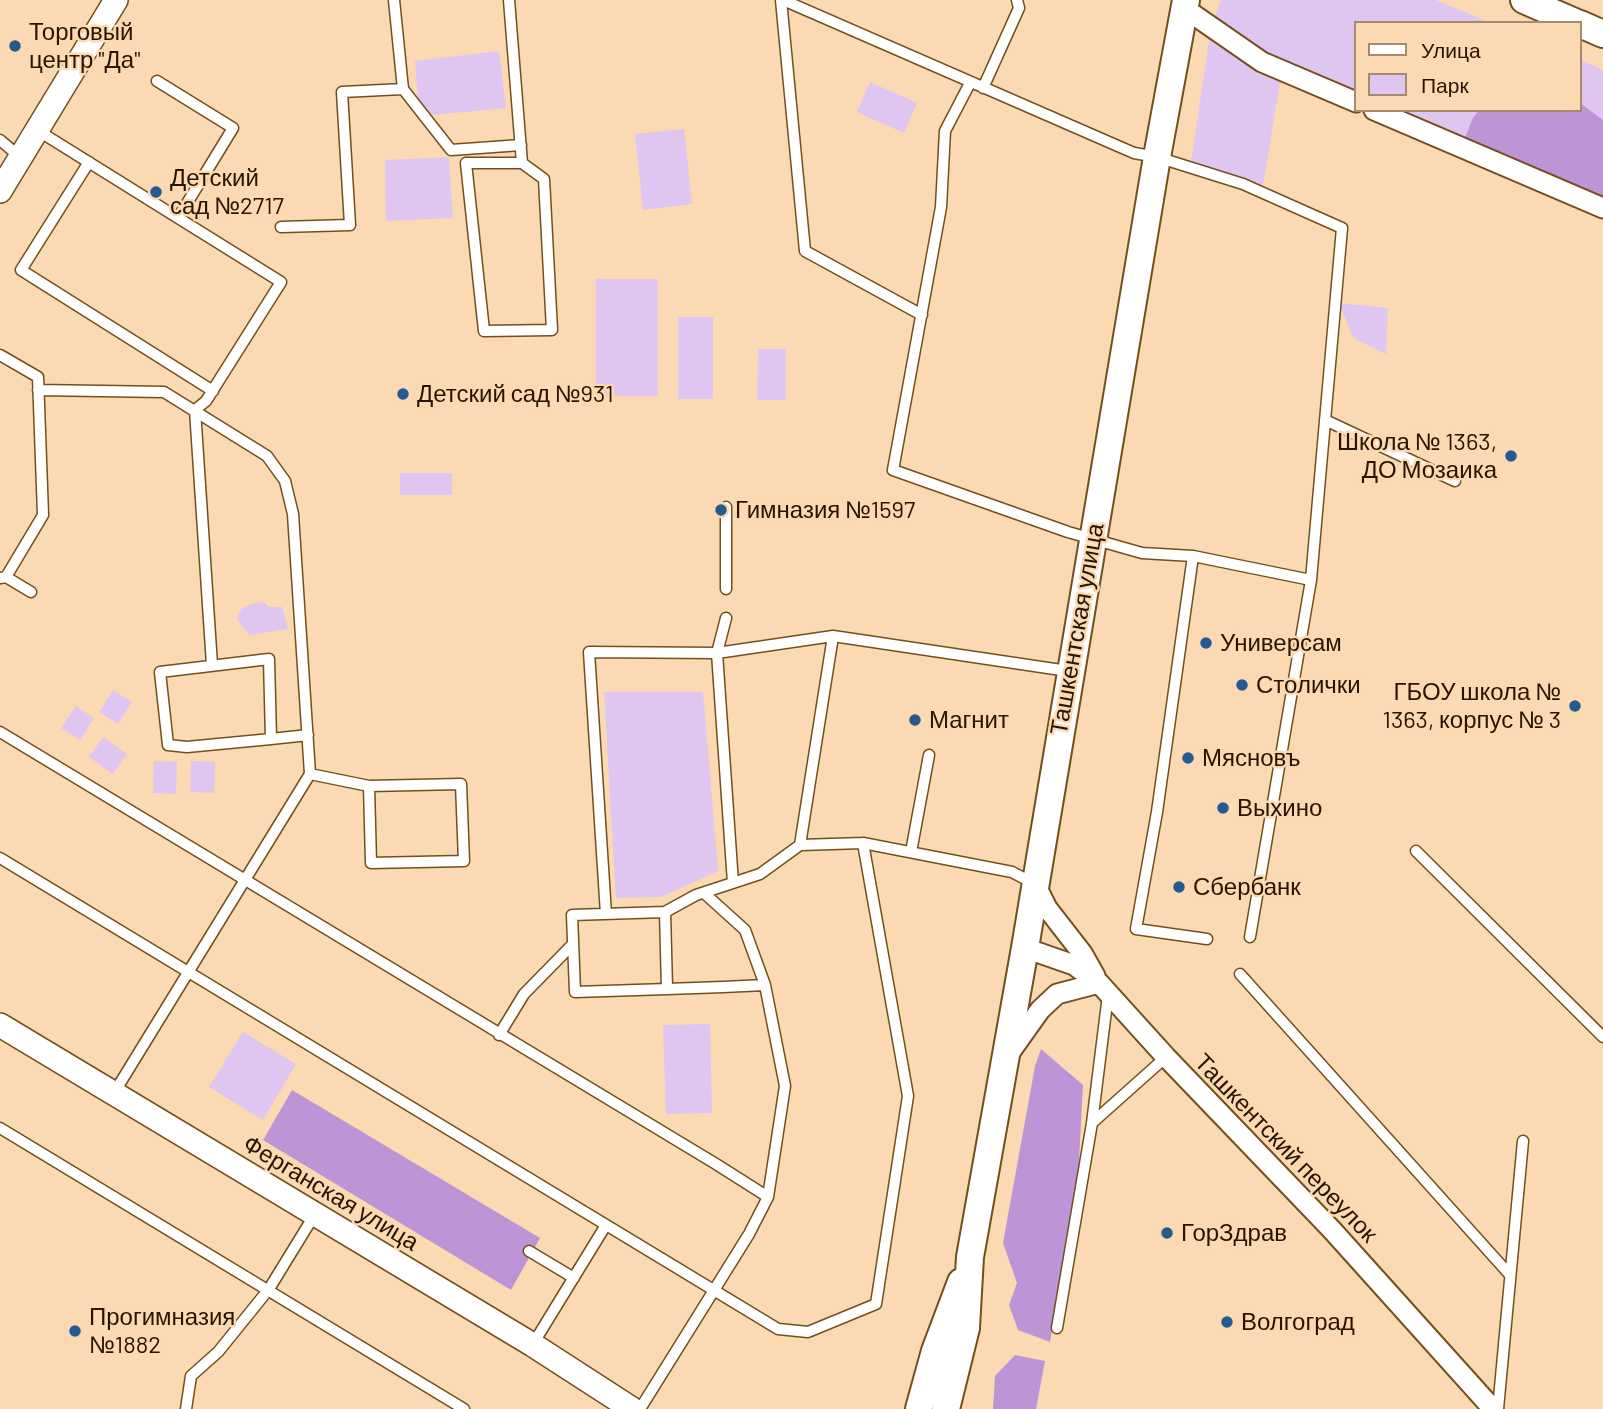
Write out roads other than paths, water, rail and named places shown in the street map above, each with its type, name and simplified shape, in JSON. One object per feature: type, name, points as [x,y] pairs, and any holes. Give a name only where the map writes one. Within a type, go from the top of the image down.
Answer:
[{"type":"main road","points":[[1524,0],[1574,21]]},
{"type":"main road","name":"Ташкентская улица","points":[[946,1409],[966,1328],[970,1258],[1025,948],[1182,4]]},
{"type":"main road","points":[[1582,24],[1603,34]]},
{"type":"main road","name":"Ташкентская улица","points":[[919,1409],[935,1351],[970,1258]]},
{"type":"street","points":[[0,191],[116,0]]},
{"type":"street","points":[[1182,4],[1262,62],[1354,101]]},
{"type":"street","points":[[1379,112],[1603,208]]},
{"type":"street","points":[[1005,1060],[1040,1010],[1056,994],[1103,989],[1082,953],[1047,908],[1035,884]]},
{"type":"street","name":"Ташкентский переулок","points":[[1025,948],[1074,965],[1103,989],[1332,1230],[1496,1409]]},
{"type":"street","name":"Ферганская улица","points":[[0,1025],[533,1345],[632,1409]]},
{"type":"lane","points":[[394,0],[403,89],[451,150],[521,145]]},
{"type":"lane","points":[[509,0],[522,163]]},
{"type":"lane","points":[[922,316],[805,251],[782,0],[1134,153],[1157,157],[1243,184],[1342,228],[1311,580],[1250,937]]},
{"type":"lane","points":[[983,88],[1019,8],[1017,0]]},
{"type":"lane","points":[[157,81],[233,128],[178,218]]},
{"type":"lane","points":[[971,83],[945,131],[941,207],[893,470],[1068,532],[1142,553],[1193,556],[1311,580]]},
{"type":"lane","points":[[281,227],[350,225],[342,92],[403,89]]},
{"type":"lane","points":[[37,130],[281,282],[213,391],[195,410]]},
{"type":"lane","points":[[0,140],[20,158]]},
{"type":"lane","points":[[89,162],[21,271],[213,391]]},
{"type":"lane","points":[[466,163],[522,163],[544,179],[552,330],[484,331],[466,163]]},
{"type":"lane","points":[[0,355],[38,377],[43,515],[3,578],[32,593]]},
{"type":"lane","points":[[38,390],[164,392],[267,456],[285,481],[293,514],[310,774],[114,1094]]},
{"type":"lane","points":[[195,410],[212,665]]},
{"type":"lane","points":[[1325,420],[1455,481]]},
{"type":"lane","points":[[726,507],[726,589]]},
{"type":"lane","points":[[1193,556],[1157,812],[1136,929],[1207,939]]},
{"type":"lane","points":[[726,618],[717,653],[733,883]]},
{"type":"lane","points":[[800,845],[833,636]]},
{"type":"lane","points":[[606,914],[589,652],[717,653],[833,636],[1069,671]]},
{"type":"lane","points":[[271,739],[268,659],[160,672],[168,745],[187,747],[271,739],[308,735]]},
{"type":"lane","points":[[0,732],[768,1198]]},
{"type":"lane","points":[[911,852],[929,755]]},
{"type":"lane","points":[[310,774],[369,786],[461,784],[464,861],[371,863],[369,786]]},
{"type":"lane","points":[[0,858],[778,1329],[808,1332],[876,1304],[908,1096],[863,843]]},
{"type":"lane","points":[[765,985],[575,992],[572,915],[665,912],[704,892],[760,874],[800,845],[863,843],[1013,872],[1035,884]]},
{"type":"lane","points":[[1416,851],[1603,1037]]},
{"type":"lane","points":[[640,1409],[749,1234],[768,1198],[785,1086],[765,985],[746,930],[704,892]]},
{"type":"lane","points":[[665,912],[667,989]]},
{"type":"lane","points":[[499,1034],[524,994],[573,944]]},
{"type":"lane","points":[[1240,975],[1510,1275]]},
{"type":"lane","points":[[1057,1328],[1092,1123],[1103,989]]},
{"type":"lane","points":[[1092,1123],[1166,1057]]},
{"type":"lane","points":[[0,1128],[464,1409]]},
{"type":"lane","points":[[1496,1409],[1523,1141]]},
{"type":"lane","points":[[186,1409],[191,1376],[218,1352],[269,1289],[316,1214]]},
{"type":"lane","points":[[533,1345],[606,1225]]},
{"type":"lane","points":[[529,1251],[574,1278]]},
{"type":"place","name":"Торговый центр \"Да\"","points":[[15,46]]},
{"type":"place","name":"Детский сад №2717","points":[[156,192]]},
{"type":"place","name":"Детский сад №931","points":[[403,394]]},
{"type":"place","name":"Школа № 1363, ДО Мозаика","points":[[1511,456]]},
{"type":"place","name":"Гимназия №1597","points":[[721,510]]},
{"type":"place","name":"Универсам","points":[[1206,643]]},
{"type":"place","name":"Столички","points":[[1242,685]]},
{"type":"place","name":"ГБОУ школа № 1363, корпус № 3","points":[[1575,706]]},
{"type":"place","name":"Магнит","points":[[915,720]]},
{"type":"place","name":"Мясновъ","points":[[1188,758]]},
{"type":"place","name":"Выхино","points":[[1223,808]]},
{"type":"place","name":"Сбербанк","points":[[1179,887]]},
{"type":"place","name":"ГорЗдрав","points":[[1167,1233]]},
{"type":"place","name":"Волгоград","points":[[1227,1322]]},
{"type":"place","name":"Прогимназия №1882","points":[[75,1331]]}]
